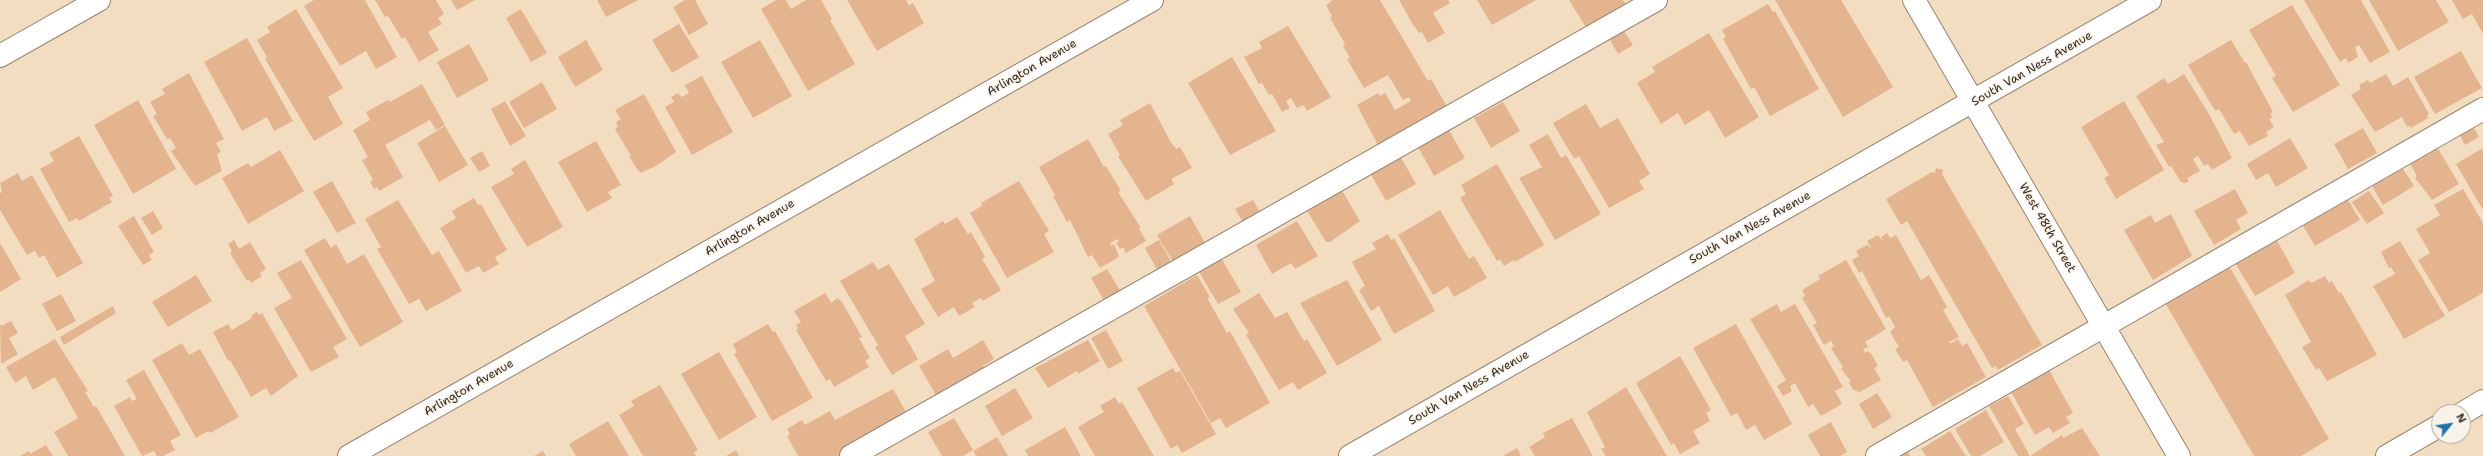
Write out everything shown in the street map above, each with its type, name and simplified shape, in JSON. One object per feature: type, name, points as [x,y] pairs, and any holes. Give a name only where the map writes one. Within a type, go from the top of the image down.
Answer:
[{"type":"street","points":[[0,56],[99,0]]},
{"type":"street","name":"Arlington Avenue","points":[[349,456],[1152,0]]},
{"type":"street","points":[[851,456],[1656,0]]},
{"type":"street","name":"West 48th Street","points":[[1914,0],[2180,456]]},
{"type":"street","name":"South Van Ness Avenue","points":[[1350,456],[1974,102],[2150,0]]},
{"type":"street","points":[[1877,456],[2483,108]]},
{"type":"street","points":[[2471,408],[2483,401]]},
{"type":"street","points":[[2387,456],[2431,431]]},
{"type":"building","points":[[314,0],[365,0],[397,57],[376,69],[366,51],[340,66],[304,6]]},
{"type":"building","points":[[375,0],[436,0],[444,14],[438,18],[442,24],[428,32],[439,50],[419,62],[405,37],[402,39],[388,16],[385,17]]},
{"type":"building","points":[[451,0],[475,0],[457,10]]},
{"type":"building","points":[[597,0],[638,0],[606,17]]},
{"type":"building","points":[[685,0],[695,0],[708,24],[689,35],[673,7]]},
{"type":"building","points":[[776,0],[786,0],[791,9],[806,0],[821,0],[832,19],[830,20],[855,64],[808,91],[761,9]]},
{"type":"building","points":[[847,0],[906,0],[909,5],[913,3],[924,23],[877,51]]},
{"type":"building","points":[[1333,0],[1380,0],[1428,81],[1431,79],[1448,108],[1379,147],[1357,105],[1378,93],[1380,96],[1385,93],[1395,110],[1411,101],[1409,97],[1403,100],[1388,75],[1364,88],[1347,59],[1350,58],[1343,46],[1345,44],[1330,18],[1332,16],[1326,5]]},
{"type":"building","points":[[1399,0],[1448,0],[1450,3],[1433,13],[1445,33],[1428,43],[1422,32],[1419,33],[1412,23]]},
{"type":"building","points":[[1477,0],[1536,0],[1492,25]]},
{"type":"building","points":[[1569,0],[1623,0],[1626,5],[1587,29]]},
{"type":"building","points":[[1775,0],[1841,0],[1893,87],[1843,117]]},
{"type":"building","points":[[2304,0],[2361,0],[2390,52],[2370,63],[2359,45],[2355,47],[2358,57],[2348,63],[2346,58],[2340,62]]},
{"type":"building","points":[[2369,0],[2436,0],[2449,22],[2398,51]]},
{"type":"building","points":[[2452,0],[2483,0],[2483,34],[2472,14],[2463,19]]},
{"type":"building","points":[[1768,4],[1773,12],[1775,11],[1819,89],[1770,116],[1754,87],[1751,89],[1723,39],[1726,37],[1722,30]]},
{"type":"building","points":[[2292,5],[2340,85],[2293,112],[2272,78],[2276,76],[2249,30]]},
{"type":"building","points":[[296,9],[343,88],[328,97],[343,124],[314,141],[265,59],[267,57],[257,40],[270,32],[267,27]]},
{"type":"building","points":[[521,9],[547,53],[531,62],[506,18]]},
{"type":"building","points":[[679,24],[699,57],[672,73],[652,40]]},
{"type":"building","points":[[1288,26],[1331,97],[1307,111],[1304,105],[1297,108],[1291,98],[1286,101],[1290,108],[1282,112],[1272,94],[1269,95],[1262,83],[1259,84],[1244,57],[1262,48],[1259,42]]},
{"type":"building","points":[[1624,31],[1633,45],[1618,54],[1610,40]]},
{"type":"building","points":[[1709,33],[1759,117],[1725,138],[1709,110],[1685,125],[1678,113],[1661,124],[1637,83],[1655,72],[1652,67]]},
{"type":"building","points":[[247,38],[293,121],[274,131],[267,117],[242,131],[204,62]]},
{"type":"building","points":[[586,40],[603,70],[575,87],[558,57]]},
{"type":"building","points":[[760,40],[792,96],[753,118],[721,62]]},
{"type":"building","points":[[2231,40],[2245,63],[2246,62],[2273,112],[2270,114],[2273,117],[2269,119],[2274,127],[2266,132],[2268,136],[2249,146],[2240,131],[2234,134],[2219,109],[2215,111],[2188,65]]},
{"type":"building","points":[[469,44],[489,80],[457,98],[437,62]]},
{"type":"building","points":[[2461,51],[2482,88],[2435,114],[2414,77]]},
{"type":"building","points":[[1232,57],[1276,131],[1230,155],[1188,83]]},
{"type":"building","points":[[189,73],[224,139],[216,143],[221,152],[217,154],[222,171],[195,186],[171,151],[176,148],[170,138],[167,139],[153,116],[157,114],[150,102],[165,94],[162,89]]},
{"type":"building","points":[[2184,74],[2209,114],[2232,158],[2212,170],[2208,164],[2204,166],[2198,156],[2193,159],[2200,171],[2187,178],[2189,181],[2185,183],[2181,182],[2171,166],[2169,167],[2156,145],[2164,142],[2136,96],[2164,78],[2168,84]]},
{"type":"building","points":[[2386,74],[2393,86],[2408,77],[2429,114],[2427,115],[2428,118],[2411,128],[2410,126],[2407,127],[2402,117],[2375,132],[2351,95],[2361,89],[2359,85],[2368,80],[2370,83]]},
{"type":"building","points":[[702,76],[733,132],[692,155],[665,107],[674,102],[671,97],[678,93],[681,97],[689,93],[685,85]]},
{"type":"building","points":[[542,82],[557,109],[524,128],[509,102]]},
{"type":"building","points":[[422,84],[445,125],[436,130],[430,120],[385,145],[403,177],[379,191],[377,187],[374,189],[370,182],[373,180],[362,160],[368,157],[353,130],[370,120],[366,112],[388,100],[390,102]]},
{"type":"building","points":[[644,94],[676,152],[656,166],[640,173],[629,157],[631,156],[615,129],[618,127],[616,122],[621,119],[615,110]]},
{"type":"building","points":[[138,100],[176,169],[133,194],[94,125]]},
{"type":"building","points":[[505,101],[526,136],[510,146],[491,109]]},
{"type":"building","points":[[2124,101],[2164,170],[2116,199],[2104,178],[2109,175],[2081,127]]},
{"type":"building","points":[[1503,102],[1520,131],[1491,148],[1474,118]]},
{"type":"building","points":[[1150,103],[1170,141],[1176,149],[1180,147],[1192,168],[1171,179],[1174,184],[1146,201],[1118,156],[1120,155],[1108,134],[1123,125],[1120,120]]},
{"type":"building","points":[[1586,104],[1600,128],[1618,118],[1650,174],[1639,181],[1644,189],[1609,208],[1579,156],[1574,159],[1553,123]]},
{"type":"building","points":[[2472,124],[2479,137],[2465,145],[2458,132]]},
{"type":"building","points":[[445,126],[468,165],[439,182],[417,143]]},
{"type":"building","points":[[1447,127],[1465,158],[1434,176],[1417,145]]},
{"type":"building","points":[[2363,128],[2377,153],[2348,169],[2334,144]]},
{"type":"building","points":[[1548,134],[1561,158],[1566,155],[1601,214],[1555,240],[1519,178],[1542,167],[1529,145]]},
{"type":"building","points":[[79,136],[113,196],[109,198],[112,202],[79,221],[77,218],[69,222],[40,169],[54,161],[49,153]]},
{"type":"building","points":[[2290,138],[2308,168],[2276,187],[2268,173],[2256,180],[2247,164]]},
{"type":"building","points":[[1088,139],[1104,167],[1106,166],[1121,191],[1118,192],[1141,228],[1139,229],[1146,241],[1126,253],[1123,247],[1120,249],[1116,243],[1119,241],[1118,239],[1110,243],[1111,246],[1114,244],[1119,257],[1100,268],[1092,255],[1088,257],[1070,220],[1067,222],[1053,196],[1055,195],[1039,167]]},
{"type":"building","points":[[596,141],[621,185],[608,192],[612,198],[587,212],[558,162]]},
{"type":"building","points":[[2436,145],[2459,184],[2432,200],[2415,178],[2417,176],[2409,162]]},
{"type":"building","points":[[2483,148],[2483,210],[2456,164]]},
{"type":"building","points":[[280,150],[304,191],[248,224],[222,178],[248,163],[251,167]]},
{"type":"building","points":[[482,151],[490,166],[479,172],[470,158]]},
{"type":"building","points":[[1399,154],[1416,184],[1386,201],[1369,171]]},
{"type":"building","points":[[525,160],[563,227],[527,247],[491,187],[514,174],[511,169]]},
{"type":"building","points":[[2398,161],[2414,186],[2383,205],[2368,179]]},
{"type":"building","points":[[1497,164],[1544,245],[1515,262],[1514,260],[1504,266],[1500,259],[1497,261],[1460,198],[1466,194],[1461,185]]},
{"type":"building","points":[[1936,168],[1943,170],[1942,174],[2042,345],[1998,370],[1996,366],[1992,368],[1907,221],[1901,225],[1886,199],[1932,172],[1935,173]]},
{"type":"building","points":[[18,173],[22,181],[32,175],[83,263],[57,278],[44,255],[39,258],[35,251],[27,255],[0,210],[0,193],[2,192],[0,183]]},
{"type":"building","points":[[332,181],[356,223],[337,233],[313,192]]},
{"type":"building","points":[[1019,181],[1049,231],[1044,234],[1054,252],[1007,278],[970,213],[983,205],[981,203]]},
{"type":"building","points":[[1341,189],[1360,221],[1330,242],[1326,242],[1306,209]]},
{"type":"building","points":[[2235,189],[2248,213],[2236,220],[2241,229],[2214,245],[2194,211]]},
{"type":"building","points":[[2463,189],[2483,223],[2483,293],[2449,312],[2418,260],[2430,253],[2416,229],[2440,215],[2434,205]]},
{"type":"building","points":[[2369,191],[2384,213],[2367,224],[2352,202]]},
{"type":"building","points":[[2344,193],[2360,220],[2315,246],[2299,219]]},
{"type":"building","points":[[474,198],[478,205],[481,204],[507,250],[495,257],[499,264],[483,273],[479,266],[466,273],[440,228],[456,218],[452,211]]},
{"type":"building","points":[[398,200],[432,255],[439,251],[462,291],[426,311],[419,299],[409,304],[377,249],[381,247],[365,219]]},
{"type":"building","points":[[1253,200],[1260,212],[1243,222],[1235,209]]},
{"type":"building","points":[[1440,210],[1469,259],[1474,256],[1487,278],[1454,297],[1448,286],[1433,295],[1398,235]]},
{"type":"building","points":[[153,211],[163,228],[152,235],[141,218]]},
{"type":"building","points":[[2171,214],[2192,256],[2153,280],[2124,230],[2151,215],[2155,223]]},
{"type":"building","points":[[134,216],[154,252],[149,255],[152,260],[143,265],[118,226]]},
{"type":"building","points":[[1190,216],[1205,243],[1173,262],[1157,235]]},
{"type":"building","points":[[957,217],[968,234],[971,232],[985,257],[982,259],[1001,290],[983,301],[981,298],[972,303],[975,307],[959,316],[954,307],[938,317],[921,289],[935,281],[914,239],[943,221],[945,224]]},
{"type":"building","points":[[1297,221],[1318,256],[1295,269],[1291,263],[1272,274],[1256,245]]},
{"type":"building","points":[[1887,233],[1890,238],[1896,235],[1921,280],[1929,275],[1947,307],[1943,310],[1959,337],[1949,342],[1950,344],[1958,339],[1962,346],[1967,343],[1986,377],[1933,407],[1907,360],[1903,362],[1895,349],[1899,347],[1890,332],[1895,327],[1889,316],[1886,318],[1862,271],[1859,273],[1852,260],[1859,256],[1856,251],[1867,245],[1871,248],[1867,241],[1878,235],[1883,242],[1881,237]]},
{"type":"building","points":[[1388,234],[1391,240],[1394,238],[1435,311],[1394,334],[1379,306],[1371,311],[1359,290],[1365,286],[1352,262],[1376,249],[1372,243]]},
{"type":"building","points":[[2275,237],[2295,273],[2255,296],[2234,261]]},
{"type":"building","points":[[325,238],[331,248],[336,244],[347,264],[364,254],[403,322],[360,347],[304,250]]},
{"type":"building","points":[[234,240],[239,249],[250,242],[266,269],[260,273],[262,276],[251,283],[249,279],[247,281],[230,253],[232,252],[228,244]]},
{"type":"building","points":[[1159,240],[1173,265],[1159,273],[1145,248]]},
{"type":"building","points":[[2400,241],[2445,316],[2404,339],[2373,286],[2395,274],[2391,267],[2389,268],[2381,252]]},
{"type":"building","points":[[0,243],[21,279],[0,292]]},
{"type":"building","points":[[1220,256],[1241,292],[1218,304],[1198,270]]},
{"type":"building","points":[[301,260],[347,339],[333,347],[339,357],[311,372],[274,308],[292,298],[277,273]]},
{"type":"building","points":[[1846,260],[1886,329],[1865,342],[1868,347],[1863,349],[1865,353],[1868,351],[1872,355],[1878,366],[1874,368],[1881,380],[1858,393],[1856,390],[1854,391],[1849,383],[1851,381],[1841,369],[1843,367],[1831,348],[1834,346],[1831,341],[1824,345],[1813,325],[1817,323],[1802,298],[1805,296],[1802,290],[1820,279],[1818,276]]},
{"type":"building","points":[[873,262],[878,270],[889,264],[925,324],[905,336],[918,359],[892,375],[875,347],[878,345],[840,281]]},
{"type":"building","points":[[2228,264],[2329,439],[2301,456],[2254,456],[2164,301]]},
{"type":"building","points":[[1107,269],[1121,292],[1105,302],[1091,278]]},
{"type":"building","points":[[196,275],[212,301],[168,327],[152,302]]},
{"type":"building","points":[[1197,275],[1210,297],[1207,298],[1227,333],[1230,331],[1270,403],[1226,428],[1220,418],[1211,423],[1144,306]]},
{"type":"building","points":[[2325,276],[2329,283],[2332,281],[2339,293],[2341,292],[2377,355],[2327,381],[2319,368],[2316,370],[2302,347],[2311,342],[2285,295],[2309,280],[2311,283]]},
{"type":"building","points":[[1347,280],[1382,340],[1337,366],[1300,303]]},
{"type":"building","points":[[825,293],[831,303],[838,298],[843,304],[862,337],[859,338],[870,358],[865,361],[869,367],[834,387],[830,379],[826,381],[796,330],[798,329],[796,325],[801,322],[794,311]]},
{"type":"building","points":[[1259,293],[1275,318],[1287,312],[1304,341],[1307,339],[1327,373],[1298,390],[1293,382],[1279,390],[1246,335],[1249,333],[1233,309]]},
{"type":"building","points":[[61,294],[76,321],[57,331],[42,304]]},
{"type":"building","points":[[1777,304],[1781,312],[1795,304],[1843,387],[1835,391],[1842,404],[1821,416],[1813,404],[1808,407],[1795,383],[1790,386],[1792,391],[1783,396],[1777,386],[1786,380],[1750,319]]},
{"type":"building","points":[[113,306],[116,313],[64,345],[60,337]]},
{"type":"building","points":[[257,312],[259,315],[262,313],[298,376],[271,396],[266,388],[251,397],[230,360],[228,361],[213,332],[228,324],[232,330],[252,318],[251,316]]},
{"type":"building","points":[[11,321],[18,333],[9,338],[18,354],[1,364],[0,324],[1,326]]},
{"type":"building","points":[[768,324],[773,332],[775,331],[813,398],[772,421],[734,354],[737,352],[733,344]]},
{"type":"building","points":[[1736,324],[1792,424],[1764,440],[1755,425],[1746,430],[1737,413],[1731,416],[1693,348]]},
{"type":"building","points":[[1106,330],[1123,361],[1108,369],[1091,338]]},
{"type":"building","points":[[55,339],[88,391],[85,392],[94,407],[96,406],[125,456],[68,456],[54,432],[78,418],[55,377],[33,390],[26,376],[15,383],[6,367]]},
{"type":"building","points":[[983,340],[994,359],[983,366],[987,372],[969,384],[965,378],[936,395],[919,366],[948,349],[953,358]]},
{"type":"building","points":[[1088,340],[1100,361],[1078,374],[1077,371],[1048,388],[1035,368]]},
{"type":"building","points":[[182,343],[189,355],[200,349],[239,417],[210,433],[208,431],[196,438],[152,360]]},
{"type":"building","points":[[719,352],[757,417],[719,440],[681,374]]},
{"type":"building","points":[[1680,356],[1711,410],[1706,413],[1710,421],[1693,431],[1700,443],[1680,454],[1674,443],[1671,445],[1636,383]]},
{"type":"building","points":[[1173,368],[1176,373],[1180,371],[1216,434],[1182,453],[1177,445],[1171,449],[1137,388]]},
{"type":"building","points":[[2048,368],[2073,413],[2066,417],[2070,423],[2053,433],[2049,427],[2035,435],[2010,390]]},
{"type":"building","points":[[144,370],[181,435],[170,441],[175,450],[163,456],[157,456],[154,451],[142,456],[114,406],[130,397],[132,401],[137,399],[126,380]]},
{"type":"building","points":[[660,385],[698,450],[694,452],[696,456],[643,456],[619,415],[634,406],[631,401]]},
{"type":"building","points":[[1626,387],[1667,456],[1606,456],[1601,449],[1605,447],[1587,412]]},
{"type":"building","points":[[1015,388],[1033,418],[1002,436],[985,406]]},
{"type":"building","points":[[893,389],[909,417],[843,456],[798,456],[787,436],[790,434],[787,429],[802,420],[805,425],[830,411],[835,420]]},
{"type":"building","points":[[1877,393],[1892,417],[1873,429],[1859,404]]},
{"type":"building","points":[[2008,396],[2024,424],[2015,429],[2030,456],[2018,456],[1989,406]]},
{"type":"building","points":[[1115,397],[1119,404],[1122,402],[1154,456],[1095,456],[1078,427],[1104,412],[1100,406]]},
{"type":"building","points":[[1986,410],[2004,442],[1980,456],[1971,456],[1955,429]]},
{"type":"building","points":[[954,418],[973,450],[963,456],[942,456],[928,432]]},
{"type":"building","points":[[1572,418],[1593,456],[1535,456],[1529,447],[1545,437],[1543,433]]},
{"type":"building","points":[[608,421],[629,456],[576,456],[569,444]]},
{"type":"building","points":[[1831,422],[1847,452],[1840,456],[1820,456],[1808,435]]},
{"type":"building","points":[[1065,427],[1081,456],[1028,456],[1025,450]]},
{"type":"building","points":[[2082,428],[2100,456],[2030,456],[2062,435],[2063,438]]},
{"type":"building","points":[[1950,431],[1966,456],[1926,456],[1921,449]]},
{"type":"building","points":[[997,437],[1008,456],[976,456],[973,451]]},
{"type":"building","points":[[46,445],[53,456],[20,456],[29,451],[30,454]]},
{"type":"building","points":[[1517,448],[1521,456],[1503,456]]},
{"type":"building","points":[[736,450],[739,456],[726,456]]},
{"type":"building","points":[[543,451],[546,456],[534,456]]},
{"type":"building","points":[[1908,451],[1910,456],[1900,456]]}]
